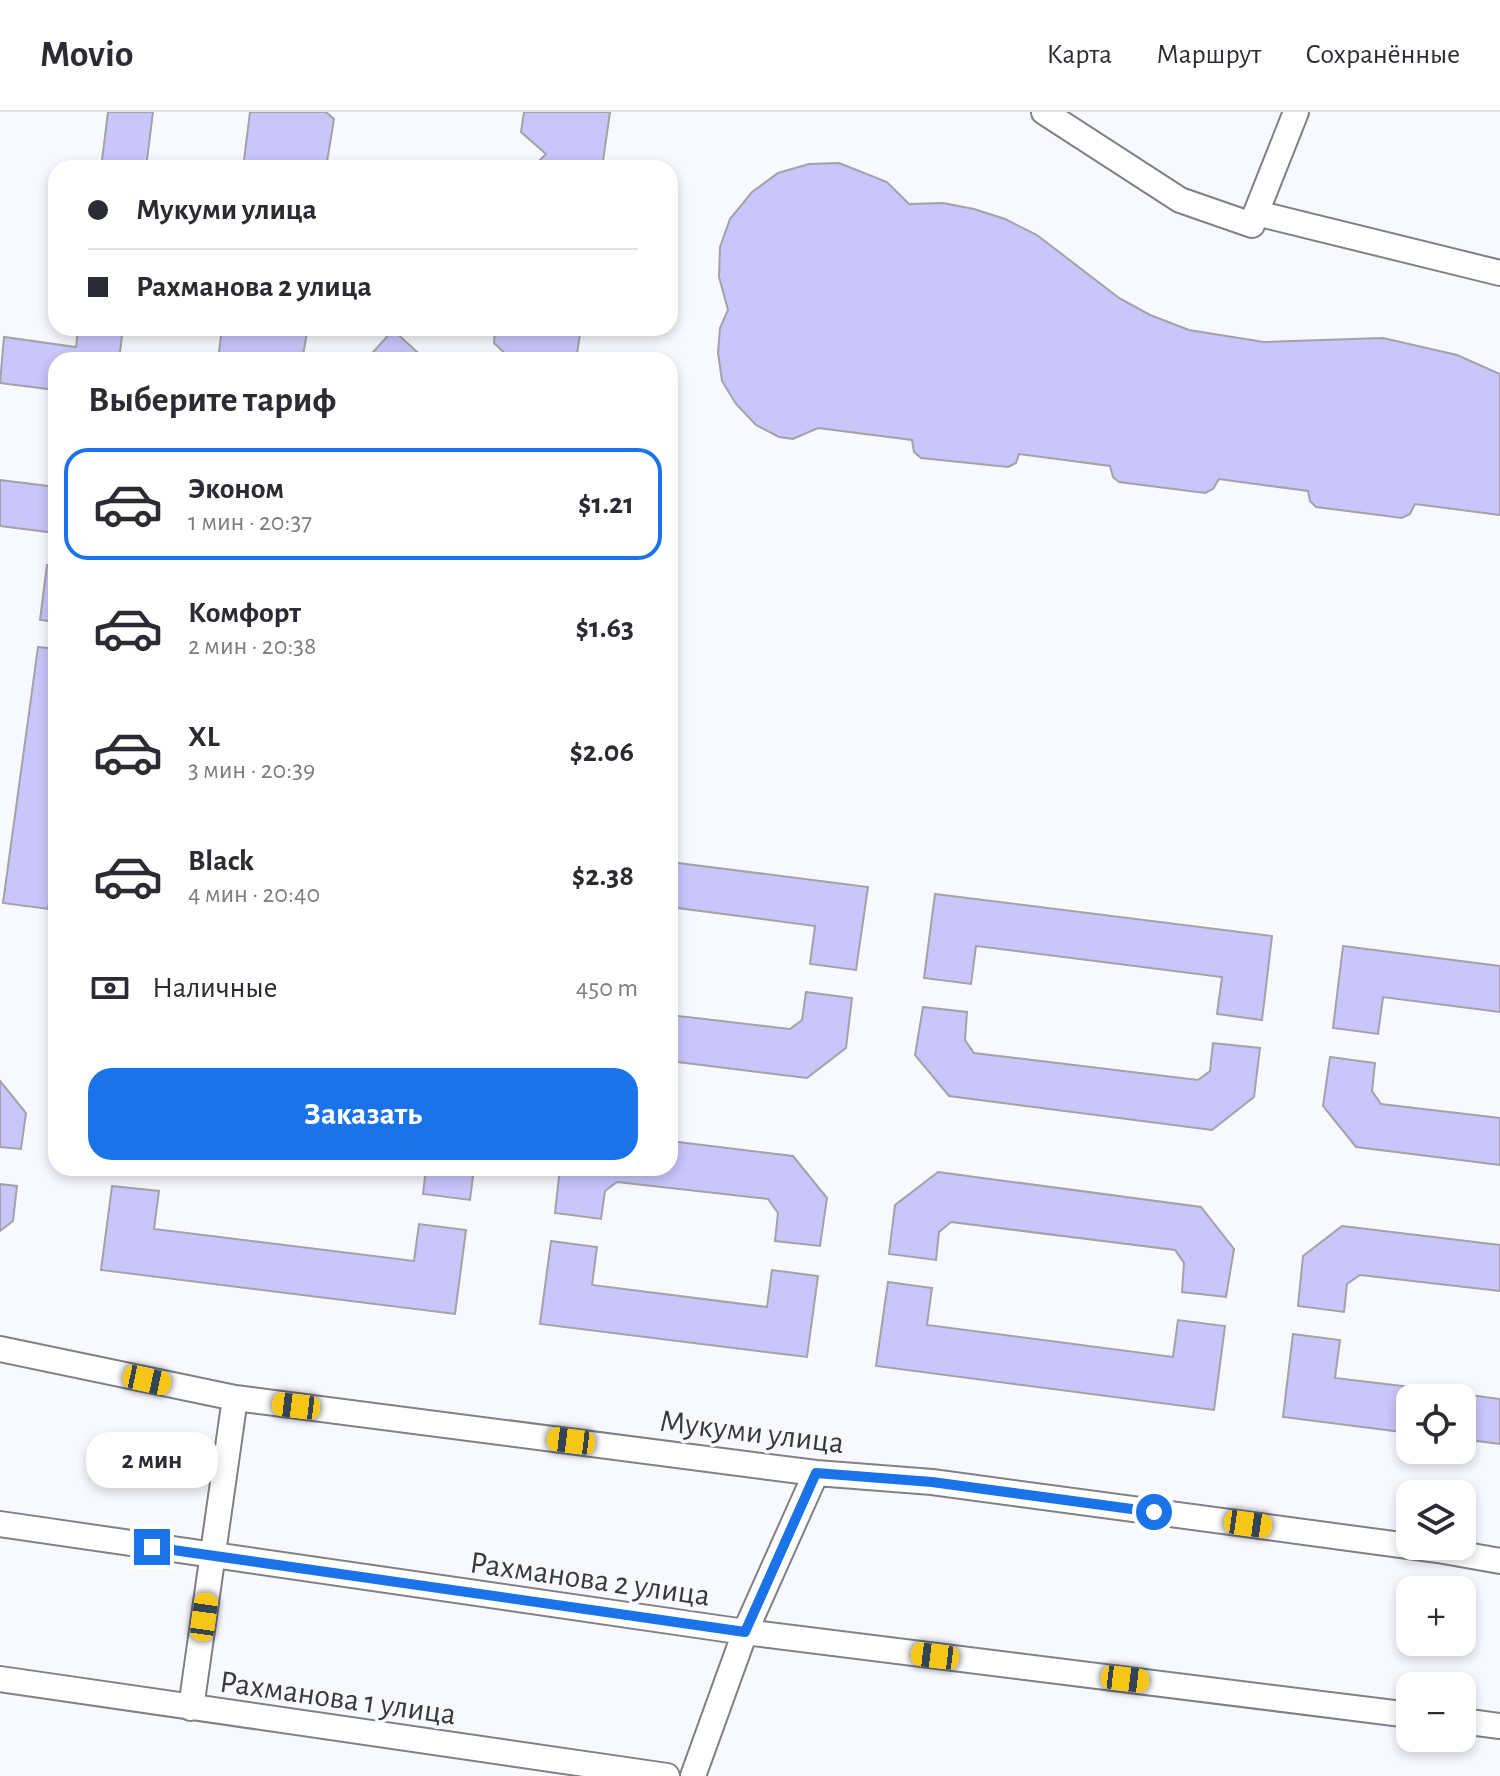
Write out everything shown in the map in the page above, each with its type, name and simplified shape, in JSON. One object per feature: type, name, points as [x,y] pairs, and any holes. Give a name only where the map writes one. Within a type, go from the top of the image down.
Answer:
[{"type":"street","points":[[1044,112],[1180,200],[1252,225],[1296,112]]},
{"type":"street","points":[[1256,213],[1500,273]]},
{"type":"street","name":"Мукуми улица","points":[[0,1349],[235,1398],[816,1473],[932,1482],[1500,1561]]},
{"type":"street","points":[[191,1708],[235,1398]]},
{"type":"street","points":[[693,1776],[745,1632],[816,1473]]},
{"type":"street","name":"Рахманова 2 улица","points":[[0,1524],[745,1632],[1396,1713]]},
{"type":"street","name":"Рахманова 1 улица","points":[[0,1679],[667,1776]]},
{"type":"street","points":[[1476,1723],[1500,1726]]},
{"type":"building","points":[[108,112],[153,112],[147,160],[102,160]]},
{"type":"building","points":[[250,112],[326,112],[334,119],[327,160],[244,160]]},
{"type":"building","points":[[524,112],[610,112],[603,160],[540,160],[546,154],[521,132]]},
{"type":"building","points":[[839,163],[887,182],[909,204],[943,203],[1005,219],[1037,235],[1119,298],[1150,315],[1189,330],[1264,342],[1383,338],[1457,355],[1500,374],[1500,515],[1415,504],[1410,514],[1402,518],[1316,507],[1310,501],[1308,491],[1219,479],[1213,489],[1205,493],[1119,482],[1113,477],[1110,466],[1019,454],[1016,463],[1008,467],[921,458],[914,452],[912,440],[818,428],[793,439],[779,437],[756,425],[736,404],[722,381],[718,353],[720,328],[728,310],[719,277],[720,247],[730,219],[752,192],[778,173],[809,164]]},
{"type":"building","points":[[77,336],[122,336],[120,352],[48,352],[48,389],[0,383],[4,337],[76,347]]},
{"type":"building","points":[[221,336],[306,336],[303,352],[219,352]]},
{"type":"building","points":[[388,336],[400,336],[417,352],[373,352]]},
{"type":"building","points":[[494,336],[580,336],[577,352],[504,352],[494,343]]},
{"type":"building","points":[[0,480],[48,486],[48,532],[0,526]]},
{"type":"building","points":[[47,565],[48,565],[48,621],[40,620]]},
{"type":"building","points":[[38,647],[48,648],[48,909],[3,903]]},
{"type":"building","points":[[678,863],[868,887],[856,970],[810,964],[815,926],[678,908]]},
{"type":"building","points":[[935,894],[1272,936],[1262,1020],[1217,1014],[1222,977],[976,946],[971,984],[924,978]]},
{"type":"building","points":[[1343,946],[1500,966],[1500,1012],[1383,997],[1378,1034],[1333,1028]]},
{"type":"building","points":[[806,992],[852,998],[846,1048],[807,1078],[678,1062],[678,1016],[790,1029],[802,1020]]},
{"type":"building","points":[[923,1007],[967,1012],[965,1040],[974,1053],[1198,1080],[1210,1071],[1213,1043],[1260,1048],[1254,1097],[1212,1130],[949,1096],[915,1055]]},
{"type":"building","points":[[1330,1057],[1375,1063],[1372,1091],[1381,1104],[1500,1118],[1500,1165],[1356,1147],[1323,1106]]},
{"type":"building","points":[[0,1081],[26,1113],[21,1149],[0,1147]]},
{"type":"building","points":[[678,1142],[793,1156],[827,1198],[820,1246],[775,1241],[778,1213],[768,1199],[617,1182],[605,1191],[601,1219],[555,1213],[559,1176],[678,1176]]},
{"type":"building","points":[[938,1172],[1201,1207],[1234,1249],[1226,1297],[1182,1292],[1184,1263],[1175,1250],[951,1222],[939,1232],[936,1260],[889,1254],[895,1205]]},
{"type":"building","points":[[425,1176],[473,1176],[470,1200],[423,1194]]},
{"type":"building","points":[[0,1184],[17,1186],[13,1221],[0,1231]]},
{"type":"building","points":[[112,1186],[159,1191],[154,1229],[414,1261],[419,1224],[466,1230],[455,1314],[101,1270]]},
{"type":"building","points":[[1342,1226],[1500,1245],[1500,1291],[1360,1275],[1347,1284],[1344,1312],[1298,1306],[1303,1256]]},
{"type":"building","points":[[551,1241],[597,1247],[592,1285],[767,1307],[772,1270],[818,1276],[807,1357],[540,1324]]},
{"type":"building","points":[[888,1282],[932,1288],[927,1325],[1173,1357],[1178,1320],[1225,1326],[1214,1410],[876,1366]]},
{"type":"building","points":[[1293,1334],[1340,1340],[1335,1378],[1396,1385],[1396,1431],[1283,1417]]},
{"type":"building","points":[[1476,1396],[1500,1399],[1500,1444],[1476,1441]]},
{"type":"route","points":[[152,1547],[745,1632],[816,1473],[932,1482],[1154,1512]]}]
